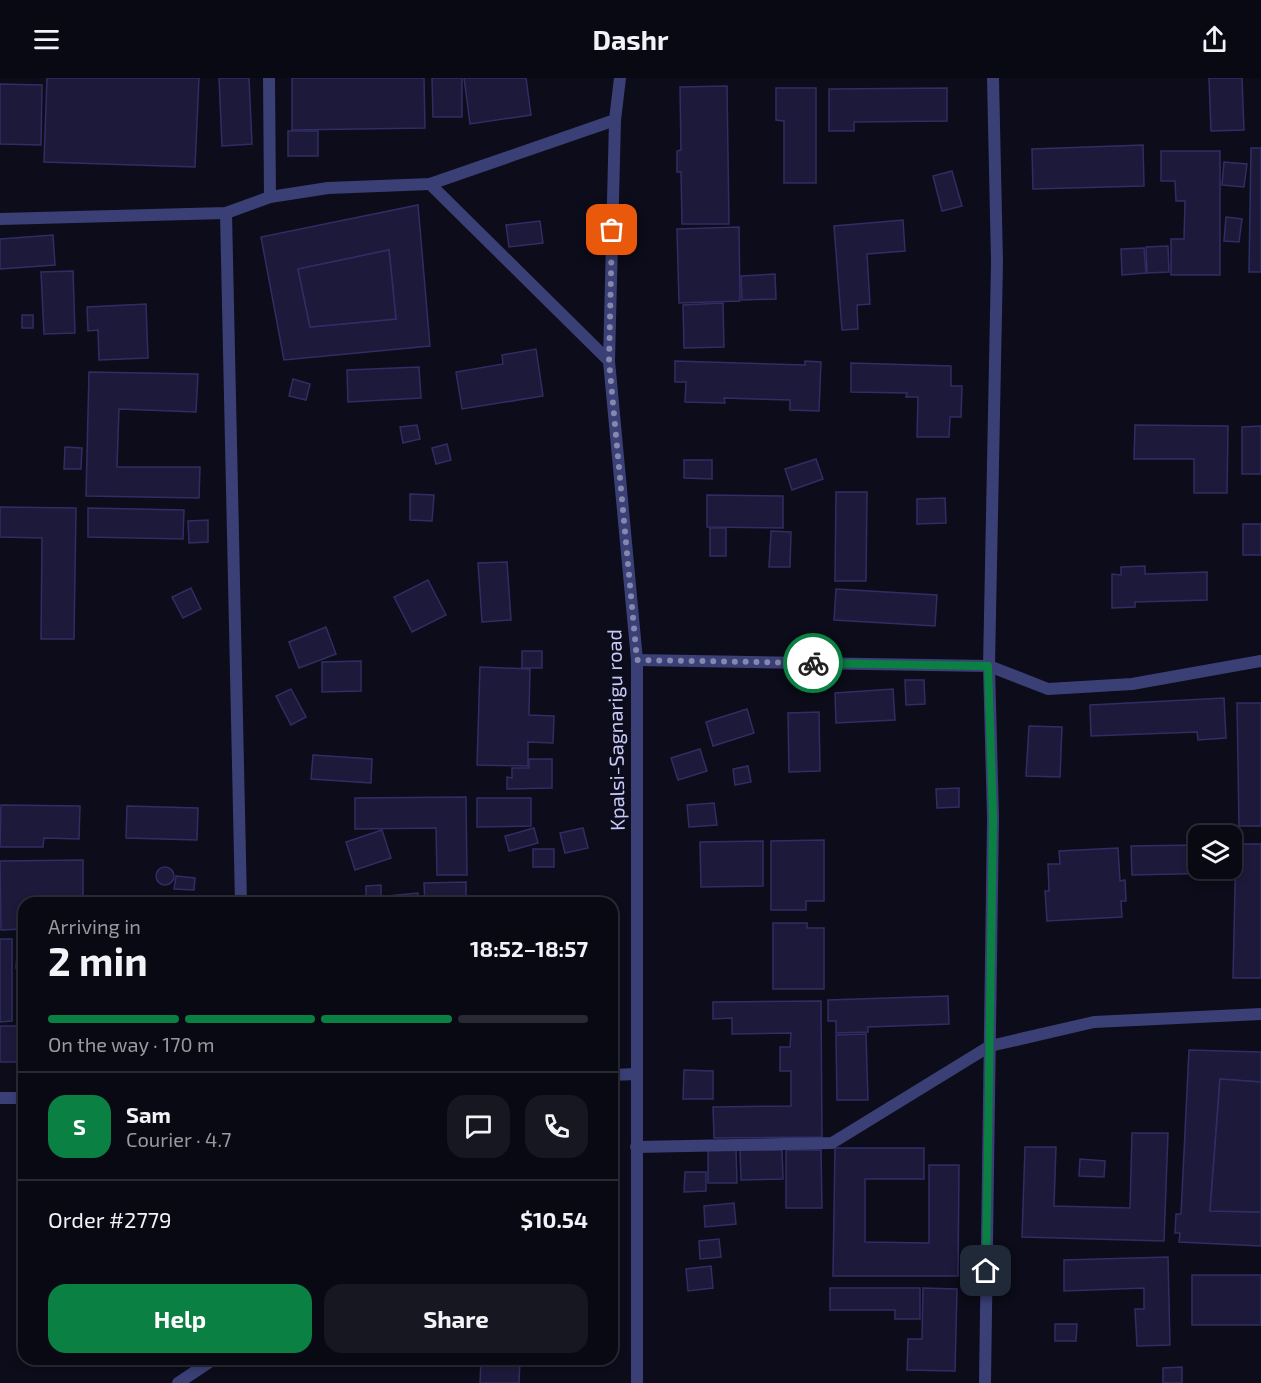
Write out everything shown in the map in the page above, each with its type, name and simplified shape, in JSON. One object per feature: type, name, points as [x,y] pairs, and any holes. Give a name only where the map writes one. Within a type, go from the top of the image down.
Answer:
[{"type":"street","points":[[268,78],[270,197]]},
{"type":"street","name":"Kpalsi-Sagnarigu road","points":[[620,78],[615,120],[609,361],[637,660],[637,1383]]},
{"type":"street","points":[[985,1383],[993,818],[988,666],[997,262],[993,78]]},
{"type":"street","points":[[0,219],[226,213],[270,197],[328,188],[430,184],[615,120]]},
{"type":"street","points":[[430,184],[609,361]]},
{"type":"street","points":[[226,213],[241,897]]},
{"type":"street","points":[[637,660],[988,666],[1048,689],[1132,684],[1261,661]]},
{"type":"street","points":[[636,1147],[832,1143],[990,1046],[1094,1022],[1261,1014]]},
{"type":"street","points":[[618,1075],[636,1074]]},
{"type":"street","points":[[0,1098],[18,1098]]},
{"type":"street","points":[[178,1383],[205,1365]]},
{"type":"building","points":[[47,78],[199,78],[195,167],[44,162]]},
{"type":"building","points":[[219,78],[249,78],[252,144],[222,146]]},
{"type":"building","points":[[292,78],[424,78],[425,128],[292,130]]},
{"type":"building","points":[[432,78],[462,78],[462,117],[433,117]]},
{"type":"building","points":[[464,78],[526,78],[531,115],[470,124]]},
{"type":"building","points":[[1209,78],[1242,78],[1244,130],[1211,131]]},
{"type":"building","points":[[0,84],[42,85],[41,145],[0,144]]},
{"type":"building","points":[[727,86],[729,224],[682,224],[681,172],[677,172],[677,151],[681,150],[680,87]]},
{"type":"building","points":[[776,88],[816,88],[816,183],[784,183],[784,121],[776,120]]},
{"type":"building","points":[[947,88],[947,121],[854,122],[854,131],[829,131],[829,89]]},
{"type":"building","points":[[288,131],[318,131],[318,156],[288,156]]},
{"type":"building","points":[[1143,145],[1144,186],[1033,189],[1032,149]]},
{"type":"building","points":[[1251,148],[1261,148],[1261,272],[1249,272]]},
{"type":"building","points":[[1161,151],[1220,151],[1220,275],[1171,275],[1171,239],[1184,239],[1185,201],[1176,201],[1175,181],[1161,181]]},
{"type":"building","points":[[1224,162],[1247,164],[1244,187],[1222,185]]},
{"type":"building","points":[[952,171],[962,206],[942,211],[933,176]]},
{"type":"building","points":[[418,205],[430,346],[284,360],[261,237]],"holes":[[[389,250],[396,319],[310,327],[298,269]]]},
{"type":"building","points":[[1226,217],[1242,219],[1239,242],[1224,241]]},
{"type":"building","points":[[903,220],[905,251],[867,254],[870,304],[857,305],[858,329],[842,330],[834,226]]},
{"type":"building","points":[[540,221],[543,243],[509,247],[506,225]]},
{"type":"building","points":[[739,227],[740,301],[679,303],[677,229]]},
{"type":"building","points":[[53,235],[55,265],[0,269],[0,239]]},
{"type":"building","points":[[1168,246],[1169,272],[1147,273],[1146,247]]},
{"type":"building","points":[[1144,248],[1146,273],[1122,275],[1121,249]]},
{"type":"building","points":[[389,250],[396,319],[310,327],[298,269]]},
{"type":"building","points":[[73,271],[75,333],[44,334],[41,272]]},
{"type":"building","points":[[775,274],[776,299],[742,300],[741,276]]},
{"type":"building","points":[[723,303],[724,347],[684,348],[683,305]]},
{"type":"building","points":[[146,304],[148,358],[99,360],[98,330],[88,331],[87,307]]},
{"type":"building","points":[[22,315],[33,315],[33,328],[22,328]]},
{"type":"building","points":[[536,349],[543,396],[462,409],[456,372],[503,364],[502,355]]},
{"type":"building","points":[[675,361],[805,365],[805,361],[821,362],[819,411],[790,410],[790,400],[724,398],[725,403],[685,402],[686,382],[675,382]]},
{"type":"building","points":[[851,363],[951,366],[951,386],[962,386],[961,417],[950,417],[949,437],[917,437],[918,397],[906,397],[907,393],[851,392]]},
{"type":"building","points":[[419,367],[421,398],[348,402],[347,370]]},
{"type":"building","points":[[89,372],[198,374],[196,412],[119,409],[117,467],[200,467],[199,498],[86,496]]},
{"type":"building","points":[[293,379],[310,384],[306,400],[289,396]]},
{"type":"building","points":[[417,425],[420,439],[403,443],[400,427]]},
{"type":"building","points":[[1135,425],[1228,426],[1227,493],[1194,493],[1194,459],[1134,459]]},
{"type":"building","points":[[1261,426],[1261,474],[1242,474],[1242,427]]},
{"type":"building","points":[[447,444],[451,460],[436,464],[432,448]]},
{"type":"building","points":[[65,447],[82,448],[81,469],[64,469]]},
{"type":"building","points":[[816,459],[823,479],[792,490],[785,469]]},
{"type":"building","points":[[684,460],[712,460],[712,479],[684,478]]},
{"type":"building","points":[[836,492],[867,492],[866,581],[835,581]]},
{"type":"building","points":[[410,494],[434,495],[432,521],[410,520]]},
{"type":"building","points":[[707,495],[783,496],[783,528],[707,527]]},
{"type":"building","points":[[945,498],[946,523],[917,524],[917,499]]},
{"type":"building","points":[[0,507],[76,508],[74,639],[41,639],[42,538],[0,537]]},
{"type":"building","points":[[88,508],[184,510],[183,539],[88,537]]},
{"type":"building","points":[[208,520],[208,542],[189,543],[188,521]]},
{"type":"building","points":[[1243,524],[1261,524],[1261,555],[1243,555]]},
{"type":"building","points":[[710,528],[726,528],[726,556],[710,556]]},
{"type":"building","points":[[771,531],[791,532],[790,567],[769,567]]},
{"type":"building","points":[[507,562],[511,620],[482,622],[478,563]]},
{"type":"building","points":[[1145,566],[1145,574],[1207,572],[1207,600],[1135,602],[1135,607],[1112,608],[1112,574],[1121,575],[1121,567]]},
{"type":"building","points":[[428,580],[446,615],[412,632],[394,597]]},
{"type":"building","points":[[191,588],[201,609],[183,618],[172,597]]},
{"type":"building","points":[[836,589],[937,595],[935,626],[834,620]]},
{"type":"building","points":[[326,627],[336,654],[299,668],[289,642]]},
{"type":"building","points":[[522,651],[542,651],[542,668],[522,668]]},
{"type":"building","points":[[361,661],[361,691],[322,692],[322,662]]},
{"type":"building","points":[[480,667],[530,669],[529,715],[554,716],[553,743],[528,742],[528,766],[477,765]]},
{"type":"building","points":[[905,680],[924,680],[925,704],[906,705]]},
{"type":"building","points":[[291,689],[306,717],[291,725],[276,696]]},
{"type":"building","points":[[893,689],[895,720],[836,723],[835,693]]},
{"type":"building","points":[[1224,698],[1226,738],[1198,740],[1197,732],[1091,736],[1090,705]]},
{"type":"building","points":[[1237,703],[1261,703],[1261,826],[1239,825]]},
{"type":"building","points":[[747,709],[754,733],[713,746],[706,722]]},
{"type":"building","points":[[819,712],[820,771],[789,772],[788,713]]},
{"type":"building","points":[[1029,726],[1062,727],[1060,777],[1026,776]]},
{"type":"building","points":[[700,749],[707,771],[678,780],[671,758]]},
{"type":"building","points":[[313,755],[372,759],[371,783],[311,779]]},
{"type":"building","points":[[529,759],[552,759],[552,788],[507,789],[507,777],[512,778],[512,768],[529,768]]},
{"type":"building","points":[[748,766],[751,782],[735,785],[733,769]]},
{"type":"building","points":[[959,788],[959,807],[937,808],[936,789]]},
{"type":"building","points":[[466,797],[467,875],[437,875],[436,828],[355,829],[355,798]]},
{"type":"building","points":[[477,798],[531,798],[531,826],[477,827]]},
{"type":"building","points":[[714,803],[717,825],[689,827],[687,805]]},
{"type":"building","points":[[1,805],[80,806],[79,839],[44,838],[43,847],[0,847]]},
{"type":"building","points":[[127,806],[198,808],[197,840],[126,838]]},
{"type":"building","points":[[534,828],[538,843],[509,851],[505,836]]},
{"type":"building","points":[[583,828],[588,848],[565,853],[560,833]]},
{"type":"building","points":[[382,830],[391,858],[355,870],[346,842]]},
{"type":"building","points":[[824,840],[824,901],[806,901],[806,910],[771,910],[771,841]]},
{"type":"building","points":[[763,841],[763,886],[701,887],[700,842]]},
{"type":"building","points":[[1242,844],[1261,844],[1261,978],[1233,978],[1235,879],[1242,879]]},
{"type":"building","points":[[1188,845],[1188,874],[1132,875],[1131,846]]},
{"type":"building","points":[[1118,848],[1120,881],[1125,880],[1126,901],[1121,901],[1122,917],[1047,921],[1045,891],[1049,891],[1048,864],[1060,864],[1059,851]]},
{"type":"building","points":[[533,849],[554,849],[554,867],[533,867]]},
{"type":"building","points":[[83,860],[83,897],[18,897],[18,929],[1,930],[0,861]]},
{"type":"building","points":[[161,867],[169,867],[174,872],[172,883],[161,885],[156,880],[156,872]]},
{"type":"building","points":[[176,876],[195,878],[194,890],[174,889]]},
{"type":"building","points":[[466,882],[466,897],[425,897],[424,883]]},
{"type":"building","points":[[381,885],[381,897],[366,897],[366,886]]},
{"type":"building","points":[[418,893],[418,897],[387,896]]},
{"type":"building","points":[[773,923],[807,923],[807,928],[824,928],[824,989],[773,989]]},
{"type":"building","points":[[0,939],[12,939],[12,1021],[0,1022]]},
{"type":"building","points":[[18,940],[18,968],[16,968]]},
{"type":"building","points":[[948,996],[949,1024],[868,1027],[868,1032],[836,1033],[836,1021],[828,1021],[828,1000]]},
{"type":"building","points":[[821,1001],[822,1137],[714,1138],[713,1107],[791,1106],[791,1071],[780,1071],[780,1047],[790,1047],[791,1033],[732,1034],[732,1018],[713,1019],[713,1002]]},
{"type":"building","points":[[0,1026],[18,1026],[18,1062],[0,1062]]},
{"type":"building","points":[[866,1034],[868,1100],[837,1100],[836,1035]]},
{"type":"building","points":[[1189,1050],[1261,1052],[1261,1082],[1220,1079],[1210,1211],[1261,1212],[1261,1246],[1179,1242],[1180,1233],[1175,1233],[1176,1214],[1181,1214]]},
{"type":"building","points":[[684,1070],[713,1071],[713,1099],[683,1099]]},
{"type":"building","points":[[1220,1079],[1261,1082],[1261,1212],[1210,1211]]},
{"type":"building","points":[[1132,1133],[1168,1133],[1164,1241],[1022,1237],[1025,1147],[1056,1147],[1054,1206],[1130,1208]]},
{"type":"building","points":[[835,1148],[924,1148],[924,1179],[865,1179],[865,1242],[929,1243],[929,1165],[959,1165],[958,1276],[833,1276]]},
{"type":"building","points":[[708,1150],[736,1150],[737,1183],[708,1183]]},
{"type":"building","points":[[740,1150],[782,1150],[783,1179],[741,1180]]},
{"type":"building","points":[[786,1150],[821,1150],[822,1208],[786,1208]]},
{"type":"building","points":[[1080,1159],[1105,1161],[1104,1177],[1079,1176]]},
{"type":"building","points":[[685,1172],[706,1172],[706,1191],[684,1192]]},
{"type":"building","points":[[734,1203],[736,1224],[705,1227],[704,1206]]},
{"type":"building","points":[[719,1239],[721,1257],[700,1259],[699,1241]]},
{"type":"building","points":[[1168,1257],[1170,1345],[1137,1346],[1135,1309],[1144,1309],[1144,1288],[1064,1291],[1064,1260]]},
{"type":"building","points":[[711,1266],[713,1288],[688,1291],[686,1269]]},
{"type":"building","points":[[1192,1275],[1261,1275],[1261,1325],[1192,1325]]},
{"type":"building","points":[[830,1288],[920,1288],[920,1319],[895,1319],[895,1310],[830,1310]]},
{"type":"building","points":[[923,1288],[957,1289],[955,1371],[907,1370],[908,1339],[922,1339]]},
{"type":"building","points":[[1055,1324],[1077,1324],[1076,1341],[1055,1341]]},
{"type":"building","points":[[481,1365],[520,1365],[519,1383],[480,1383]]},
{"type":"building","points":[[1182,1367],[1182,1383],[1163,1383],[1163,1368]]},
{"type":"way so far","points":[[612,230],[609,361],[637,660],[813,663]]},
{"type":"route","points":[[813,663],[988,666],[993,818],[986,1271]]}]
